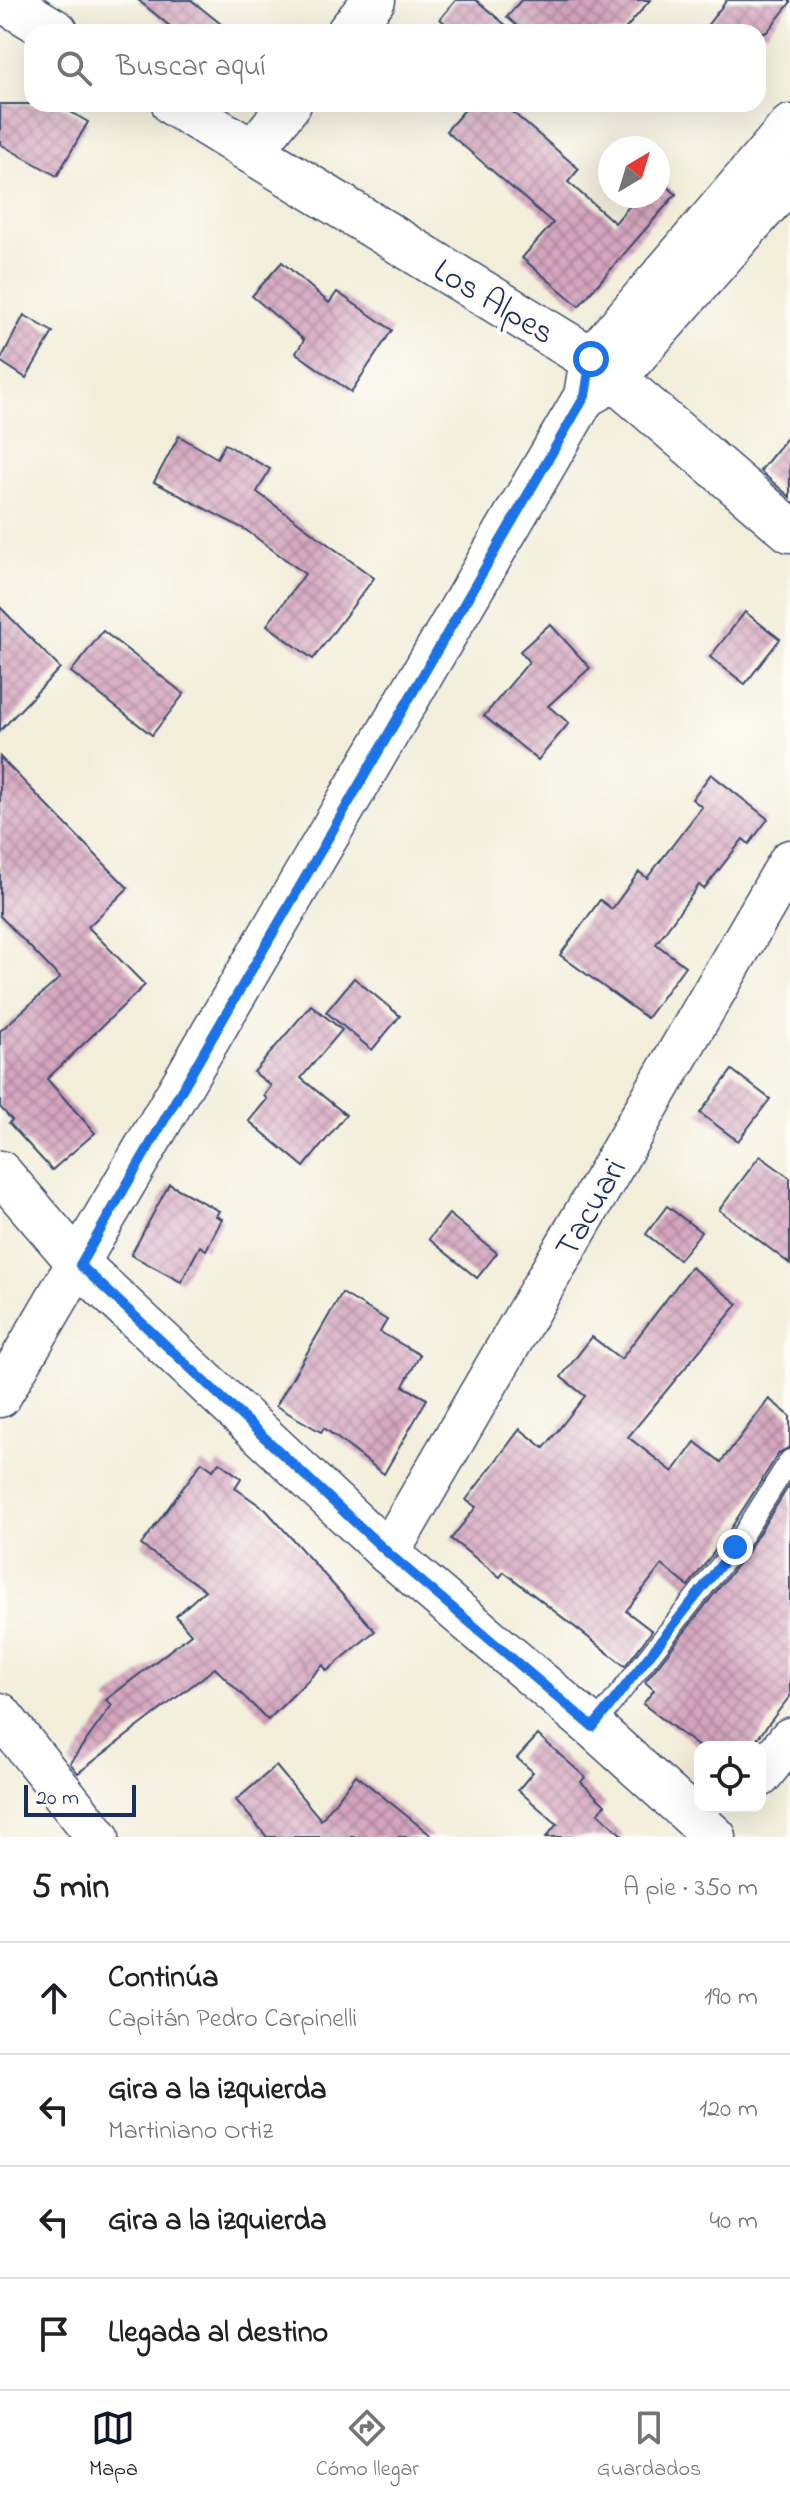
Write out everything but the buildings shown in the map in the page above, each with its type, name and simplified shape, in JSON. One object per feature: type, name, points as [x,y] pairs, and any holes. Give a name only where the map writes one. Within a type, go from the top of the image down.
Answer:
[{"type":"street","points":[[3,0],[43,24]]},
{"type":"street","points":[[354,24],[374,0]]},
{"type":"street","name":"Los Alpes","points":[[187,112],[597,378],[790,530]]},
{"type":"street","points":[[252,152],[284,112]]},
{"type":"street","points":[[0,1396],[80,1265],[597,378],[788,134]]},
{"type":"street","points":[[597,378],[790,179]]},
{"type":"street","name":"Tacuari","points":[[388,1553],[790,861]]},
{"type":"street","points":[[0,1172],[80,1265],[388,1553],[717,1829]]},
{"type":"street","points":[[0,1714],[98,1837]]},
{"type":"street","points":[[766,1769],[790,1739]]},
{"type":"lane","points":[[593,1727],[735,1547],[790,1460]]},
{"type":"route","points":[[591,359],[585,396],[80,1265],[388,1553],[593,1727],[735,1547]]}]
